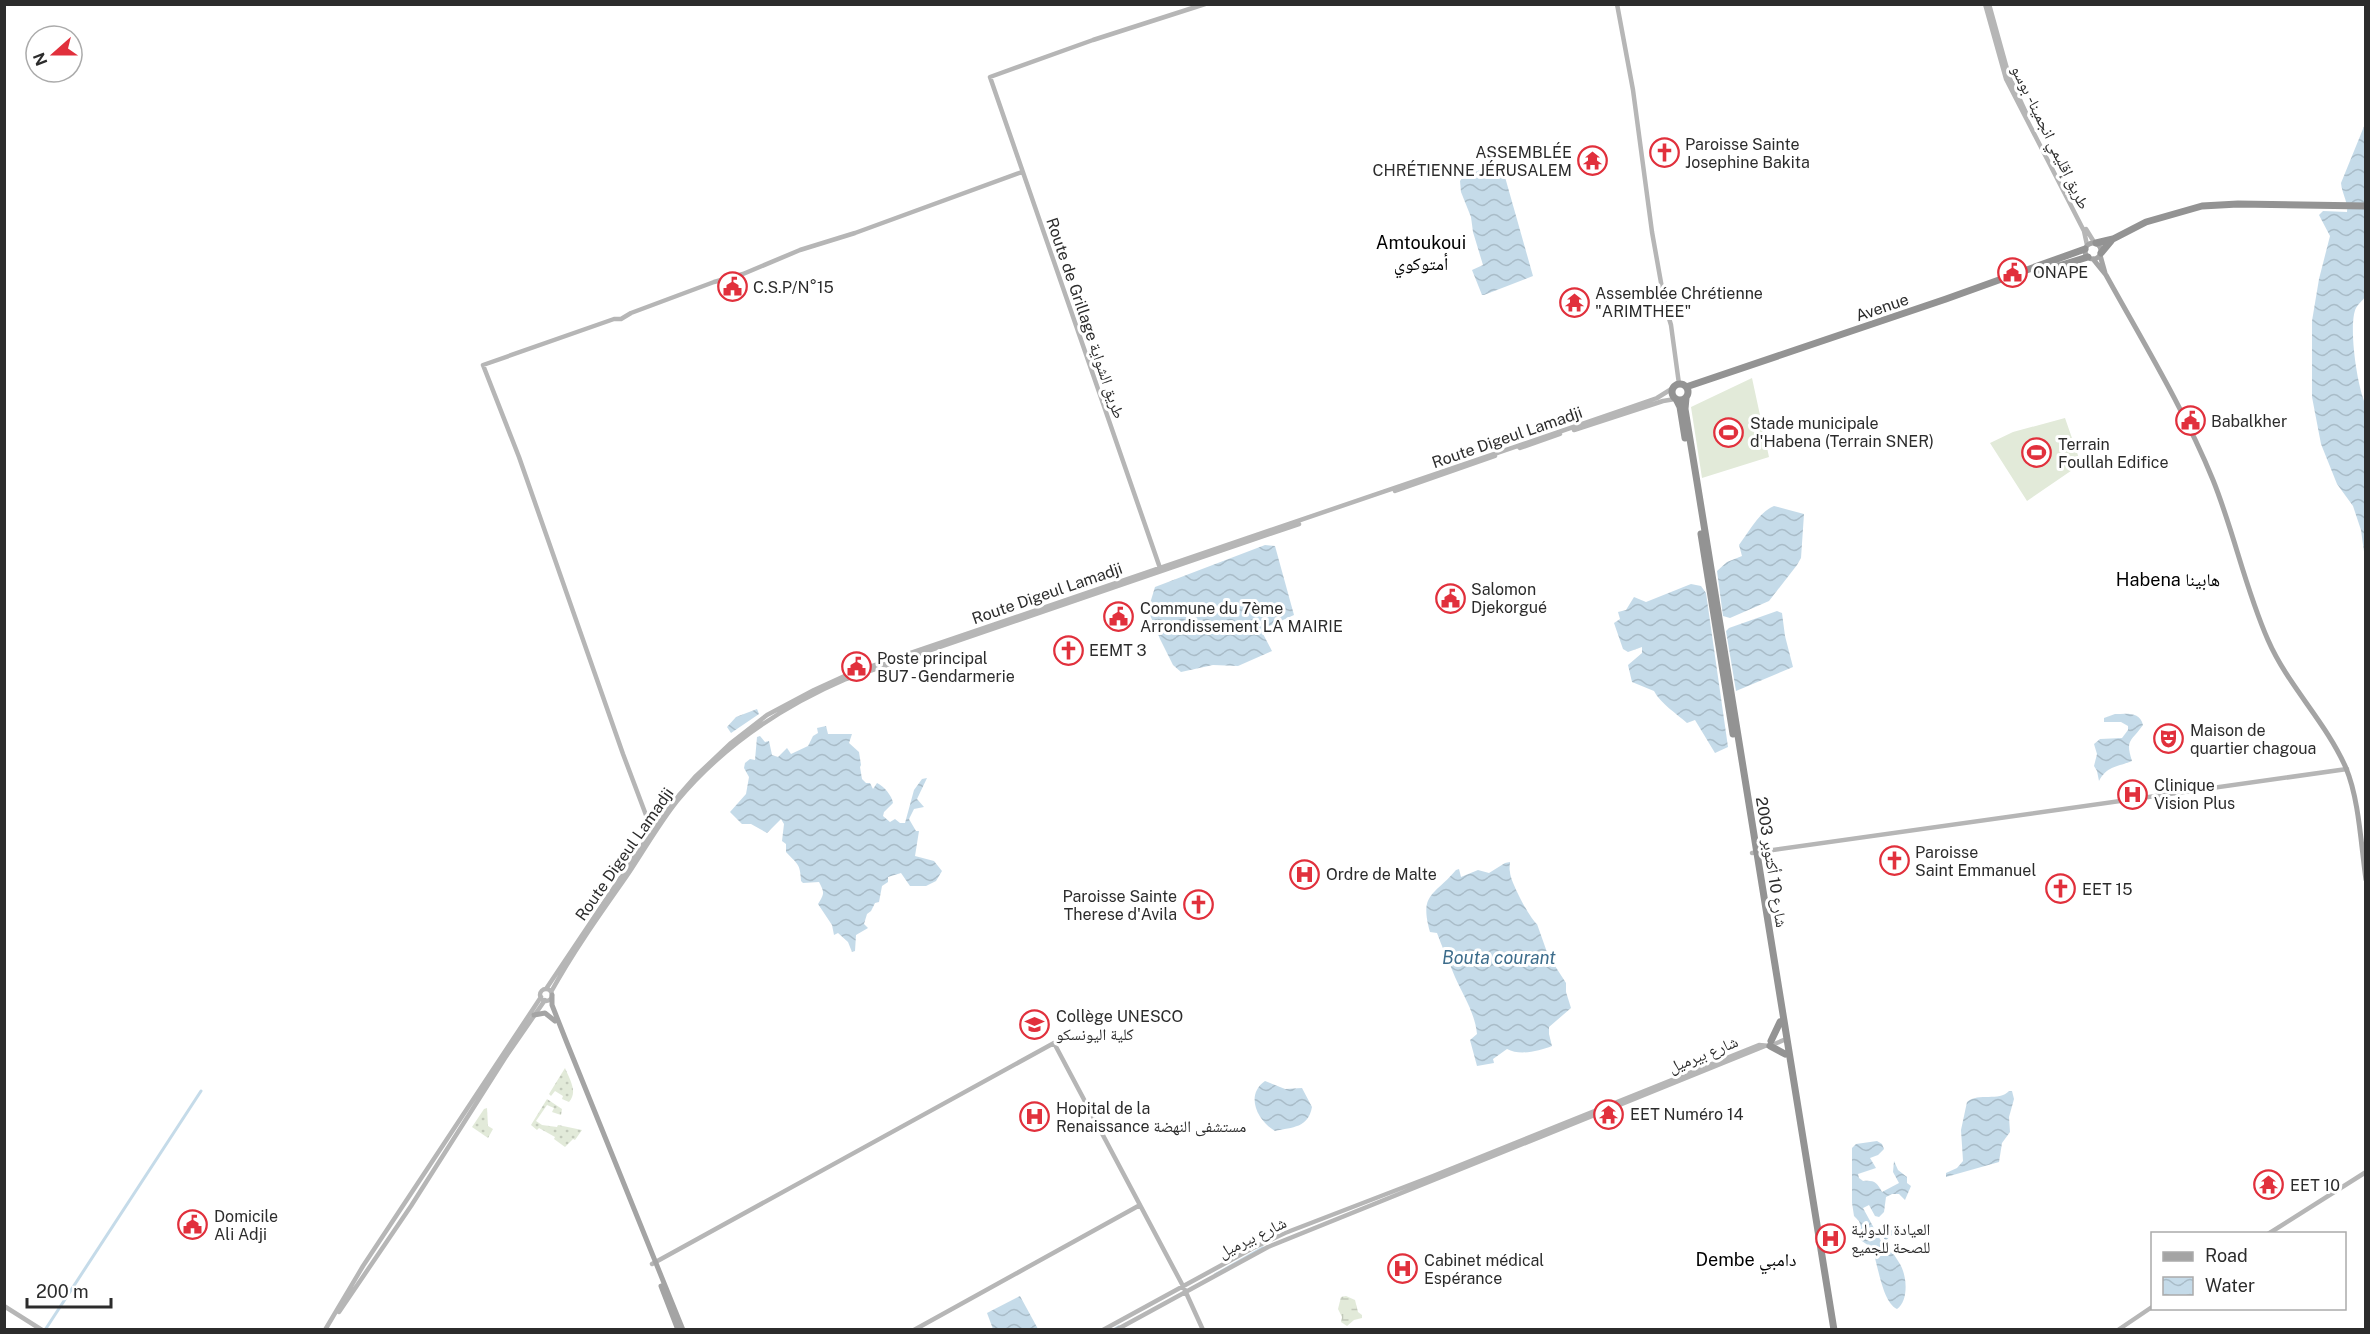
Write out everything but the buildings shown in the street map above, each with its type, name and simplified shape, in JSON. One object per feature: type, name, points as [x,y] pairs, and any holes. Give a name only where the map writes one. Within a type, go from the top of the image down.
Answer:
[{"type":"highway","points":[[2095,243],[2113,239],[2146,222],[2202,206],[2261,204],[2366,206]]},
{"type":"highway","points":[[2101,254],[2113,239]]},
{"type":"highway","name":"Avenue","points":[[1682,390],[1946,300],[2086,247]]},
{"type":"highway","points":[[1676,399],[1682,390],[2090,258]]},
{"type":"highway","name":"شارع 10 أكتوبر 2003","points":[[1832,1329],[1754,853],[1681,413],[1672,393],[1682,390],[1754,853],[1779,1022],[1784,1039],[1832,1329]]},
{"type":"highway","points":[[1779,1022],[1768,1044],[1785,1054]]},
{"type":"main road","points":[[2106,275],[2100,246],[2095,243],[2086,247],[2090,258],[2106,275],[2177,402],[2197,443],[2213,482],[2269,644],[2336,748],[2346,769],[2354,800],[2366,880]]},
{"type":"main road","points":[[2090,258],[2101,254]]},
{"type":"main road","points":[[551,994],[552,1005],[653,1263]]},
{"type":"main road","points":[[544,999],[680,1329]]},
{"type":"main road","points":[[534,1015],[545,1013],[555,1021]]},
{"type":"street","name":"Route de Grillage طريق الشواية","points":[[1160,567],[990,77],[1093,40],[1205,4]]},
{"type":"street","points":[[1617,4],[1633,90],[1652,232],[1682,390]]},
{"type":"street","name":"طريق إقليمي انجمينا - بوسو","points":[[1987,4],[2015,92],[2095,243]]},
{"type":"street","name":"طريق إقليمي انجمينا - بوسو","points":[[1987,4],[2006,79],[2084,231],[2086,247]]},
{"type":"street","points":[[652,831],[622,754],[519,457],[483,365],[562,336],[614,319],[621,319],[631,313],[714,282],[743,274],[800,250],[855,233],[1022,172]]},
{"type":"street","name":"Route Digeul Lamadji","points":[[544,999],[541,992],[546,989],[676,798],[713,759],[767,716],[803,695],[849,674],[1682,390]]},
{"type":"street","points":[[326,1329],[363,1266],[544,999],[551,994],[648,842],[678,801],[708,768],[733,745],[766,721],[794,704],[863,673],[1493,457],[1663,400],[1676,399]]},
{"type":"street","points":[[1754,853],[2346,769]]},
{"type":"street","points":[[546,989],[551,994]]},
{"type":"street","points":[[326,1329],[544,999]]},
{"type":"street","name":"شارع بيرميل","points":[[1102,1329],[1268,1247],[1784,1039]]},
{"type":"street","points":[[653,1263],[1054,1044],[1185,1288],[1203,1329]]},
{"type":"street","points":[[2270,1232],[2366,1172]]},
{"type":"street","points":[[914,1329],[1140,1205]]},
{"type":"street","name":"شارع بيرميل","points":[[1116,1329],[1185,1288]]},
{"type":"street","points":[[4,1306],[42,1329]]},
{"type":"street","points":[[2118,1329],[2151,1308]]},
{"type":"green space","name":"Stade municipale d'Habena (Terrain SNER)","points":[[1752,378],[1769,457],[1702,478],[1691,407]]},
{"type":"green space","name":"Terrain Foullah Edifice","points":[[2065,418],[2081,464],[2027,501],[1990,443],[2013,432]]},
{"type":"green space","points":[[565,1068],[573,1090],[569,1102],[562,1099],[563,1096],[555,1091],[551,1096],[549,1094]]},
{"type":"green space","points":[[547,1099],[562,1109],[561,1115],[552,1112],[554,1108],[547,1105],[536,1121],[542,1125],[557,1127],[558,1125],[582,1130],[575,1140],[573,1139],[565,1147],[554,1139],[555,1137],[531,1125]]},
{"type":"green space","points":[[487,1108],[488,1126],[493,1129],[488,1138],[472,1127]]},
{"type":"green space","points":[[1346,1296],[1355,1300],[1358,1312],[1362,1315],[1362,1318],[1354,1320],[1347,1326],[1341,1322],[1342,1317],[1338,1309],[1341,1297]]},
{"type":"water","points":[[2365,124],[2365,297],[2356,308],[2353,341],[2365,403],[2365,559],[2361,530],[2353,506],[2337,484],[2321,444],[2312,397],[2312,321],[2319,279],[2330,236],[2319,215],[2323,211],[2347,212],[2341,183]]},
{"type":"water","points":[[1482,169],[1499,173],[1505,177],[1533,276],[1484,295],[1482,295],[1472,270],[1483,265],[1471,217],[1461,192],[1460,181]]},
{"type":"water","points":[[1774,506],[1804,514],[1801,558],[1769,601],[1730,618],[1723,616],[1717,571],[1727,562],[1742,556],[1739,545],[1759,517]]},
{"type":"water","points":[[1265,545],[1275,546],[1294,615],[1265,628],[1262,632],[1272,651],[1238,666],[1213,665],[1181,672],[1173,665],[1148,610],[1155,587]]},
{"type":"water","points":[[1691,584],[1701,586],[1706,593],[1728,747],[1715,753],[1695,720],[1687,723],[1664,704],[1654,691],[1632,682],[1628,665],[1642,653],[1642,647],[1628,652],[1623,649],[1614,623],[1620,619],[1618,612],[1626,610],[1634,597],[1646,602]]},
{"type":"water","points":[[1777,611],[1782,613],[1793,667],[1736,691],[1726,631]]},
{"type":"water","points":[[757,709],[759,714],[731,733],[727,727],[736,717]]},
{"type":"water","points":[[2115,714],[2136,715],[2143,725],[2129,744],[2132,761],[2109,770],[2099,781],[2094,766],[2097,754],[2094,744],[2100,739],[2122,738],[2128,730],[2128,726],[2121,722],[2104,722],[2104,718]]},
{"type":"water","points":[[826,726],[828,734],[852,734],[849,743],[859,752],[862,779],[870,783],[873,789],[877,783],[880,784],[891,797],[893,803],[883,816],[890,822],[895,819],[900,823],[905,823],[914,790],[922,779],[927,778],[917,799],[924,807],[914,809],[909,819],[916,831],[919,831],[915,856],[934,861],[942,871],[936,881],[926,886],[910,886],[901,873],[888,877],[888,882],[882,886],[879,902],[875,903],[867,914],[864,924],[868,928],[856,935],[855,951],[852,952],[848,942],[838,933],[834,935],[832,925],[818,904],[823,893],[819,882],[803,883],[801,881],[799,867],[786,852],[786,844],[782,841],[784,824],[781,819],[767,833],[751,824],[742,824],[730,812],[746,794],[749,777],[744,768],[745,763],[750,759],[755,760],[757,737],[760,736],[765,742],[769,741],[772,755],[778,757],[787,748],[791,754],[808,746],[813,736],[818,733],[817,728]]},
{"type":"water","name":"Bouta courant","points":[[1510,862],[1513,883],[1525,908],[1537,924],[1548,955],[1566,983],[1571,1008],[1549,1027],[1552,1046],[1524,1052],[1507,1049],[1493,1059],[1494,1063],[1477,1066],[1470,1040],[1477,1034],[1474,1019],[1437,933],[1430,932],[1426,910],[1431,896],[1456,870],[1459,869],[1461,877],[1478,870],[1489,873]]},
{"type":"water","points":[[1265,1081],[1285,1089],[1302,1088],[1312,1107],[1303,1123],[1275,1131],[1263,1121],[1255,1100],[1259,1087]]},
{"type":"water","points":[[2012,1091],[2014,1099],[2009,1117],[2010,1132],[2002,1143],[1999,1162],[1946,1177],[1946,1173],[1957,1168],[1963,1161],[1961,1130],[1967,1102],[1977,1098],[2000,1096]]},
{"type":"water","points":[[1877,1141],[1884,1149],[1878,1155],[1870,1158],[1876,1168],[1858,1174],[1859,1178],[1863,1181],[1875,1182],[1882,1192],[1899,1183],[1893,1172],[1894,1161],[1911,1186],[1905,1200],[1899,1194],[1886,1197],[1884,1212],[1879,1217],[1875,1216],[1869,1205],[1863,1208],[1881,1241],[1884,1241],[1884,1231],[1888,1229],[1893,1231],[1888,1238],[1902,1269],[1906,1288],[1904,1300],[1897,1309],[1884,1291],[1872,1248],[1859,1239],[1861,1227],[1854,1216],[1852,1203],[1852,1148],[1856,1144]]},
{"type":"water","points":[[1020,1296],[1038,1329],[993,1329],[987,1313]]},
{"type":"waterway","points":[[45,1330],[201,1091]]},
{"type":"waterway","points":[[1215,1274],[1263,1247]]},
{"type":"waterway","points":[[1112,1330],[1119,1326]]},
{"type":"place","name":"Paroisse Sainte Josephine Bakita","points":[[1664,153]]},
{"type":"place","name":"ASSEMBLÉE CHRÉTIENNE JÉRUSALEM","points":[[1593,161]]},
{"type":"place","name":"ONAPE","points":[[2012,272]]},
{"type":"place","name":"C.S.P/N°15","points":[[732,287]]},
{"type":"place","name":"Assemblée Chrétienne \"ARIMTHEE\"","points":[[1574,302]]},
{"type":"place","name":"Babalkher","points":[[2190,421]]},
{"type":"place","name":"Stade municipale d'Habena (Terrain SNER)","points":[[1729,432]]},
{"type":"place","name":"Terrain Foullah Edifice","points":[[2037,453]]},
{"type":"place","name":"Salomon Djekorgué","points":[[1450,598]]},
{"type":"place","name":"Commune du 7ème Arrondissement LA MAIRIE","points":[[1119,617]]},
{"type":"place","name":"EEMT 3","points":[[1068,650]]},
{"type":"place","name":"Poste principal BU7 - Gendarmerie","points":[[856,667]]},
{"type":"place","name":"Maison de quartier chagoua","points":[[2169,739]]},
{"type":"place","name":"Clinique Vision Plus","points":[[2133,794]]},
{"type":"place","name":"Paroisse Saint Emmanuel","points":[[1894,861]]},
{"type":"place","name":"Ordre de Malte","points":[[1305,874]]},
{"type":"place","name":"EET 15","points":[[2061,889]]},
{"type":"place","name":"Paroisse Sainte Therese d'Avila","points":[[1198,905]]},
{"type":"place","name":"Collège UNESCO كلية اليونسكو","points":[[1035,1025]]},
{"type":"place","name":"EET Numéro 14","points":[[1609,1114]]},
{"type":"place","name":"Hopital de la Renaissance مستشفى النهضة","points":[[1035,1117]]},
{"type":"place","name":"EET 10","points":[[2269,1185]]},
{"type":"place","name":"Domicile Ali Adji","points":[[193,1225]]},
{"type":"place","name":"العيادة الدولية للصحة للجميع","points":[[1830,1238]]},
{"type":"place","name":"Cabinet médical Espérance","points":[[1403,1269]]},
{"type":"district","name":"Amtoukoui أمتوكوي","points":[[1421,253]]},
{"type":"district","name":"Habena هابينا","points":[[2168,580]]},
{"type":"district","name":"Dembe دامبي","points":[[1746,1260]]}]
